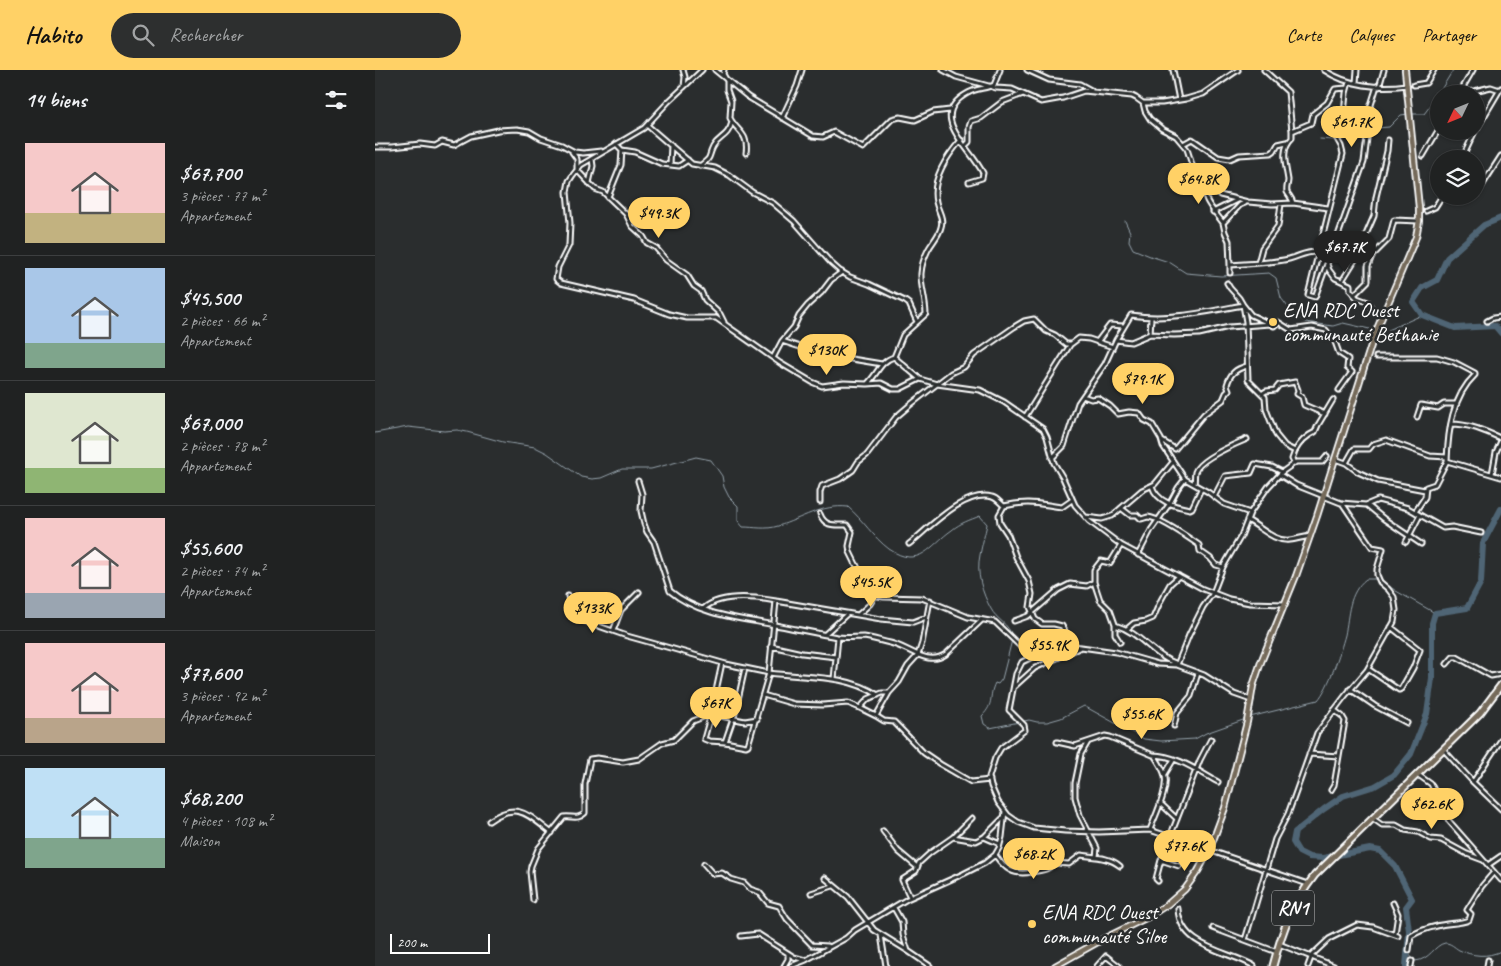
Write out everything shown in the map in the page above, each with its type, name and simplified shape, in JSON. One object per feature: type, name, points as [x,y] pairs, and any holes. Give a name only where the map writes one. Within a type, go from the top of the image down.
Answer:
[{"type":"highway","name":"RN1","points":[[1273,966],[1284,926],[1293,906],[1308,884],[1339,850],[1480,713],[1501,685]]},
{"type":"main road","points":[[1055,966],[1148,917],[1168,904],[1185,889],[1209,851],[1225,808],[1261,662],[1310,536],[1377,327],[1416,237],[1419,221],[1405,70]]},
{"type":"street","points":[[683,70],[685,77],[683,89]]},
{"type":"street","points":[[577,169],[647,126],[667,102],[702,70]]},
{"type":"street","points":[[715,70],[748,97],[815,136],[823,138],[834,132],[864,148],[893,119],[901,117],[915,120],[933,112],[950,110]]},
{"type":"street","points":[[724,70],[723,74],[727,81],[727,90],[731,101],[729,116],[732,122],[741,130],[747,145],[746,153]]},
{"type":"street","points":[[782,118],[797,86],[802,70]]},
{"type":"street","points":[[943,70],[956,77],[990,86],[1012,89],[1035,101],[1047,102],[1079,91],[1132,96],[1143,103],[1150,119],[1162,129],[1175,135],[1188,152],[1193,168],[1220,195],[1248,202],[1293,203],[1328,208]]},
{"type":"street","points":[[954,70],[956,77]]},
{"type":"street","points":[[969,182],[980,180],[983,176],[981,169],[961,140],[951,121],[950,110],[957,100],[970,92],[995,83],[1000,70]]},
{"type":"street","points":[[1027,70],[1049,80],[1080,84],[1094,91]]},
{"type":"street","points":[[1173,70],[1179,100]]},
{"type":"street","points":[[1143,103],[1179,100],[1203,94],[1238,70]]},
{"type":"street","points":[[1183,144],[1192,139],[1216,157],[1230,159],[1239,155],[1272,153],[1278,144],[1287,142],[1292,138],[1293,131],[1288,92],[1264,70]]},
{"type":"street","points":[[1324,70],[1349,82],[1390,87],[1407,85]]},
{"type":"street","points":[[1356,83],[1357,70]]},
{"type":"street","points":[[1349,82],[1342,136],[1337,139],[1343,154],[1308,294],[1315,296],[1364,162],[1367,138],[1365,130],[1384,70]]},
{"type":"street","points":[[1414,85],[1423,84],[1428,81],[1435,70]]},
{"type":"street","points":[[1464,85],[1473,70]]},
{"type":"street","points":[[1485,88],[1491,87],[1500,89],[1485,115]]},
{"type":"street","points":[[1293,131],[1311,123],[1314,113],[1326,104],[1335,89],[1347,88]]},
{"type":"street","points":[[965,146],[969,142],[969,125],[972,120],[981,118],[1002,102],[1023,94]]},
{"type":"street","points":[[699,166],[709,159],[713,147],[731,130],[732,122]]},
{"type":"street","points":[[647,126],[671,144],[692,164],[715,168],[773,203],[794,221],[831,263],[850,277],[905,301],[909,304],[917,322]]},
{"type":"street","points":[[375,147],[420,144],[435,146],[442,142],[456,145],[471,136],[508,129],[529,131],[541,138],[561,144],[579,153],[604,151]]},
{"type":"street","points":[[867,384],[883,364],[894,357],[903,335],[926,314],[921,287],[921,271],[927,251],[940,232],[942,223],[936,204],[935,188],[946,158],[961,140]]},
{"type":"street","points":[[1342,281],[1361,248],[1374,216],[1388,140]]},
{"type":"street","points":[[1423,156],[1432,140]]},
{"type":"street","points":[[1287,142],[1284,152],[1288,178],[1287,191],[1293,203]]},
{"type":"street","points":[[616,144],[622,150],[635,152],[659,162],[679,166],[689,160]]},
{"type":"street","points":[[670,164],[671,144]]},
{"type":"street","points":[[570,149],[577,159],[577,169],[568,187],[571,223],[569,246],[558,267],[556,280],[561,283],[634,300],[673,315],[692,319],[713,317],[725,322],[793,371],[820,385],[881,383],[893,389],[900,389],[920,379]]},
{"type":"street","points":[[608,197],[621,165],[622,150]]},
{"type":"street","points":[[1485,181],[1501,156]]},
{"type":"street","points":[[589,183],[593,166],[592,159]]},
{"type":"street","points":[[577,169],[595,189],[601,191],[627,215],[631,226],[643,236],[647,243],[687,275],[693,285],[700,290],[705,300],[720,314],[725,322]]},
{"type":"street","points":[[1207,183],[1205,190],[1208,203],[1223,223],[1229,240],[1230,273]]},
{"type":"street","points":[[1213,212],[1238,200]]},
{"type":"street","points":[[1223,223],[1240,205],[1248,202]]},
{"type":"street","points":[[1258,263],[1261,248],[1278,226],[1281,204]]},
{"type":"street","points":[[1426,211],[1436,205]]},
{"type":"street","points":[[1354,295],[1368,282],[1368,265],[1372,256],[1389,239],[1394,220],[1419,221]]},
{"type":"street","points":[[1321,243],[1333,247]]},
{"type":"street","points":[[1230,265],[1291,258],[1309,251],[1319,252]]},
{"type":"street","points":[[1327,264],[1335,277],[1350,285],[1350,290],[1354,295],[1368,302],[1372,309],[1383,312]]},
{"type":"street","points":[[773,358],[782,341],[794,327],[799,316],[829,282],[842,272]]},
{"type":"street","points":[[1227,283],[1243,306],[1246,326],[1248,380],[1263,394],[1276,435],[1285,446],[1295,451]]},
{"type":"street","points":[[1053,458],[1064,446],[1076,407],[1105,364],[1123,326],[1131,315],[1151,318],[1243,306]]},
{"type":"street","points":[[1243,306],[1254,316],[1270,324]]},
{"type":"street","points":[[1487,322],[1493,318],[1501,317]]},
{"type":"street","points":[[1150,334],[1151,318]]},
{"type":"street","points":[[820,502],[822,486],[840,479],[853,470],[896,417],[955,371],[964,368],[974,355],[1014,326],[1034,319],[1046,331],[1055,335],[1064,343],[1071,344]]},
{"type":"street","points":[[1116,340],[1131,342],[1150,334],[1199,334],[1229,327],[1238,328],[1270,324],[1274,326],[1278,322],[1291,330],[1312,327],[1323,328],[1335,342],[1338,352],[1348,359],[1347,368],[1352,372],[1339,390]]},
{"type":"street","points":[[1097,342],[1110,325],[1123,326]]},
{"type":"street","points":[[1025,417],[1071,344],[1079,338],[1113,347]]},
{"type":"street","points":[[782,341],[821,354],[883,364]]},
{"type":"street","points":[[894,357],[920,379],[937,384],[980,390],[1004,402],[1044,431],[1055,466],[1063,478],[1072,500],[1085,517],[1121,545],[1213,593],[1239,601],[1285,604]]},
{"type":"street","points":[[1376,357],[1437,357],[1454,362],[1475,373],[1452,414],[1447,459],[1438,480],[1433,485],[1426,486],[1425,498],[1415,512]]},
{"type":"street","points":[[1169,457],[1205,414],[1223,400],[1229,389],[1227,385],[1230,375],[1239,368],[1247,366]]},
{"type":"street","points":[[1263,394],[1266,391],[1275,390],[1279,385],[1295,382],[1298,390],[1297,394],[1303,398],[1304,405],[1325,414]]},
{"type":"street","points":[[1083,396],[1091,400],[1098,398],[1120,414],[1129,412],[1139,413],[1144,420],[1152,424],[1162,440],[1175,449]]},
{"type":"street","points":[[1294,463],[1292,459],[1300,442],[1309,434],[1315,432],[1333,400]]},
{"type":"street","points":[[1417,417],[1421,405],[1438,408],[1443,404],[1457,404]]},
{"type":"street","points":[[1451,424],[1480,429],[1500,438],[1501,441],[1496,452],[1493,474]]},
{"type":"street","points":[[1194,484],[1195,471],[1205,461],[1222,450],[1247,439]]},
{"type":"street","points":[[1162,440],[1162,445],[1168,452],[1169,457],[1185,479],[1228,505],[1250,514]]},
{"type":"street","points":[[1346,463],[1355,449],[1369,449],[1373,444],[1386,440],[1430,456],[1447,459],[1501,477]]},
{"type":"street","points":[[1177,664],[1203,607],[1213,593],[1223,567],[1241,536],[1250,514],[1268,487],[1285,469],[1288,469],[1294,463],[1322,462],[1327,456]]},
{"type":"street","points":[[1334,459],[1346,463],[1358,472],[1378,481],[1425,490]]},
{"type":"street","points":[[1085,517],[1102,520],[1112,516],[1142,490],[1152,486],[1173,462]]},
{"type":"street","points":[[1214,497],[1225,476],[1251,473],[1255,464],[1272,467],[1297,485],[1342,503],[1367,504],[1378,500],[1408,508],[1443,528],[1455,527],[1481,533]]},
{"type":"street","points":[[1138,555],[1157,520],[1185,479]]},
{"type":"street","points":[[638,481],[642,494],[641,511],[644,524],[654,542],[670,591],[703,609],[717,614],[838,637],[864,637],[897,644],[917,656],[933,659],[940,658],[982,620]]},
{"type":"street","points":[[1152,486],[1159,498],[1187,508],[1192,508],[1201,488]]},
{"type":"street","points":[[909,544],[950,510],[964,501],[986,496],[995,498],[1005,506]]},
{"type":"street","points":[[1072,500],[1062,507],[1034,502],[1017,503],[1005,506],[999,515],[1000,523],[1008,535],[1016,557],[1029,581],[1032,594],[1030,603],[1035,619],[1039,623],[1062,626],[1074,647]]},
{"type":"street","points":[[1245,940],[1275,839],[1287,814],[1317,733],[1350,689],[1368,669],[1391,627],[1397,610],[1394,596],[1380,582],[1377,575],[1383,549],[1372,547],[1342,503]]},
{"type":"street","points":[[1367,504],[1384,519],[1421,544]]},
{"type":"street","points":[[1121,508],[1130,515],[1137,515],[1141,519],[1147,517],[1157,520],[1199,545],[1201,552],[1216,565],[1223,567]]},
{"type":"street","points":[[820,514],[827,524],[847,525],[851,528],[850,552],[871,595],[872,601],[859,614]]},
{"type":"street","points":[[1406,542],[1420,516]]},
{"type":"street","points":[[1247,520],[1282,539],[1290,540],[1310,536]]},
{"type":"street","points":[[1120,642],[1115,634],[1115,625],[1109,609],[1100,600],[1094,582],[1094,570],[1101,561],[1109,564],[1121,545]]},
{"type":"street","points":[[1127,629],[1134,623],[1145,622],[1153,618],[1170,584],[1179,576]]},
{"type":"street","points":[[1014,620],[1028,616],[1058,590],[1070,584],[1087,586],[1094,582]]},
{"type":"street","points":[[613,631],[621,610],[639,592]]},
{"type":"street","points":[[871,595],[919,597],[968,616],[995,622],[1022,648],[1048,649],[1067,645],[1115,652],[1161,665],[1177,664]]},
{"type":"street","points":[[568,596],[574,617],[613,631],[722,663],[769,673],[834,679],[865,687],[878,695]]},
{"type":"street","points":[[703,609],[712,603],[727,599],[761,599],[881,619],[913,622],[926,618]]},
{"type":"street","points":[[876,716],[889,693],[917,656],[922,643],[930,600]]},
{"type":"street","points":[[722,663],[705,739],[747,746],[757,719],[769,673],[776,601]]},
{"type":"street","points":[[825,634],[847,613]]},
{"type":"street","points":[[1115,625],[1127,629],[1165,659],[1216,682],[1234,694],[1251,700]]},
{"type":"street","points":[[1368,669],[1401,690],[1421,650],[1391,627]]},
{"type":"street","points":[[834,679],[838,637]]},
{"type":"street","points":[[771,646],[802,653],[836,657]]},
{"type":"street","points":[[1013,687],[1035,668],[1079,648]]},
{"type":"street","points":[[1048,649],[1022,662],[1017,669],[1009,710],[1024,725],[1025,730],[1006,743],[997,752],[991,768],[990,780],[994,796],[1012,818],[1030,827],[1088,832],[1150,830],[1308,884]]},
{"type":"street","points":[[1447,664],[1453,657],[1457,657],[1491,676],[1501,674]]},
{"type":"street","points":[[725,742],[736,711],[745,668]]},
{"type":"street","points":[[1174,726],[1177,713],[1191,696],[1198,673]]},
{"type":"street","points":[[1350,689],[1375,706],[1407,723]]},
{"type":"street","points":[[861,708],[868,699],[889,693]]},
{"type":"street","points":[[763,695],[794,704],[823,705],[848,703],[884,721],[894,722],[926,755],[966,780],[975,782],[990,780]]},
{"type":"street","points":[[1331,790],[1334,785],[1345,720],[1334,710]]},
{"type":"street","points":[[533,900],[530,869],[537,852],[564,817],[576,818],[585,813],[585,784],[590,759],[597,758],[623,762],[639,759],[662,743],[674,740],[693,721],[711,714],[745,721],[757,719]]},
{"type":"street","points":[[1057,742],[1073,746],[1105,736],[1110,737],[1155,755],[1160,754],[1174,759],[1197,769],[1218,782]]},
{"type":"street","points":[[1157,881],[1161,860],[1169,837],[1211,739]]},
{"type":"street","points":[[1473,782],[1501,740]]},
{"type":"street","points":[[1089,742],[1081,754],[1075,783],[1075,798],[1079,813],[1097,848],[1096,857]]},
{"type":"street","points":[[1443,749],[1501,810]]},
{"type":"street","points":[[1309,754],[1339,756]]},
{"type":"street","points":[[1150,830],[1165,784],[1165,774],[1155,755]]},
{"type":"street","points":[[1165,774],[1174,759]]},
{"type":"street","points":[[1417,774],[1431,784],[1447,819],[1501,878]]},
{"type":"street","points":[[1160,804],[1177,819]]},
{"type":"street","points":[[489,821],[505,812],[517,810],[529,815],[552,833]]},
{"type":"street","points":[[791,966],[846,938],[855,930],[911,897],[976,868],[995,855],[1000,844],[1005,811]]},
{"type":"street","points":[[953,837],[976,842],[1004,817]]},
{"type":"street","points":[[911,897],[902,880],[916,871],[917,867],[930,854],[953,837],[972,818]]},
{"type":"street","points":[[1373,818],[1382,825],[1396,825],[1405,830],[1418,832],[1431,839],[1441,840],[1483,860]]},
{"type":"street","points":[[883,831],[898,851],[917,867]]},
{"type":"street","points":[[983,837],[1000,844]]},
{"type":"street","points":[[995,855],[1005,868],[1026,874],[1047,870],[1053,863],[1069,864],[1079,855],[1115,862],[1120,866]]},
{"type":"street","points":[[1488,865],[1501,856]]},
{"type":"street","points":[[1161,860],[1179,866]]},
{"type":"street","points":[[704,864],[713,874],[722,873],[731,879],[744,883],[750,889],[761,894],[768,902],[779,906],[790,922],[812,945],[830,946]]},
{"type":"street","points":[[1409,950],[1410,939],[1417,932],[1469,920],[1471,914],[1467,910],[1482,886],[1495,873]]},
{"type":"street","points":[[825,878],[848,897],[874,930],[930,966]]},
{"type":"street","points":[[811,893],[817,893],[829,886],[833,886]]},
{"type":"street","points":[[1308,966],[1311,957],[1329,939],[1357,925],[1373,927],[1397,935],[1398,914],[1393,903]]},
{"type":"street","points":[[894,908],[902,922],[903,937],[908,951]]},
{"type":"street","points":[[1178,909],[1179,917],[1188,932],[1199,942],[1254,966]]},
{"type":"street","points":[[1213,928],[1277,952]]},
{"type":"street","points":[[741,936],[759,934],[794,957],[805,960]]},
{"type":"street","points":[[881,935],[886,966]]},
{"type":"street","points":[[1279,944],[1334,966]]},
{"type":"street","points":[[784,966],[788,953]]},
{"type":"street","points":[[1097,966],[1106,956],[1119,966]]},
{"type":"street","points":[[1487,966],[1488,960]]},
{"type":"waterway","points":[[1444,85],[1453,70]]},
{"type":"waterway","points":[[1412,114],[1424,114],[1430,106]]},
{"type":"waterway","points":[[1320,139],[1334,140],[1354,137],[1354,130],[1389,127],[1401,115],[1408,114]]},
{"type":"waterway","points":[[1501,218],[1484,225],[1447,258],[1437,280],[1422,288],[1413,302],[1422,315],[1455,328],[1495,326],[1501,333]]},
{"type":"waterway","points":[[1125,221],[1130,232],[1129,241],[1133,249],[1169,262],[1186,273],[1221,276],[1269,273],[1276,278],[1281,298],[1291,311],[1305,322],[1333,326],[1343,323],[1374,330]]},
{"type":"waterway","points":[[1378,331],[1384,332],[1422,315]]},
{"type":"waterway","points":[[375,433],[408,427],[467,432],[503,442],[535,447],[547,453],[581,477],[592,479],[601,478],[622,469],[651,469],[696,457],[711,460],[722,476],[724,487],[729,497],[738,506],[738,521],[743,527],[774,527],[820,510],[848,507],[889,549],[909,557],[924,553],[955,528],[980,516],[987,524],[979,562],[981,583],[991,609],[1008,628],[1012,636]]},
{"type":"waterway","points":[[1406,966],[1409,931],[1406,907],[1412,899],[1395,866],[1380,851],[1370,849],[1323,858],[1309,857],[1299,852],[1293,842],[1295,832],[1343,796],[1375,786],[1394,775],[1411,754],[1427,714],[1432,678],[1432,623],[1435,613],[1467,608],[1481,582],[1483,543],[1501,509]]},
{"type":"waterway","points":[[1250,717],[1318,700],[1326,687],[1337,660],[1356,591],[1366,579],[1375,579]]},
{"type":"waterway","points":[[1381,580],[1396,591],[1435,613]]},
{"type":"waterway","points":[[1012,640],[1002,679],[998,684],[995,683],[989,707],[982,716],[984,724],[990,728],[1029,720],[1047,722],[1061,718],[1084,706],[1144,739],[1161,741],[1195,739],[1206,733],[1246,719]]},
{"type":"waterway","points":[[1407,952],[1415,961],[1424,958],[1441,944],[1445,943],[1475,955],[1491,955],[1501,951]]},
{"type":"place","name":"ENA RDC Ouest communauté Bethanie","points":[[1273,322]]},
{"type":"place","name":"ENA RDC Ouest communauté Siloe","points":[[1032,924]]}]
